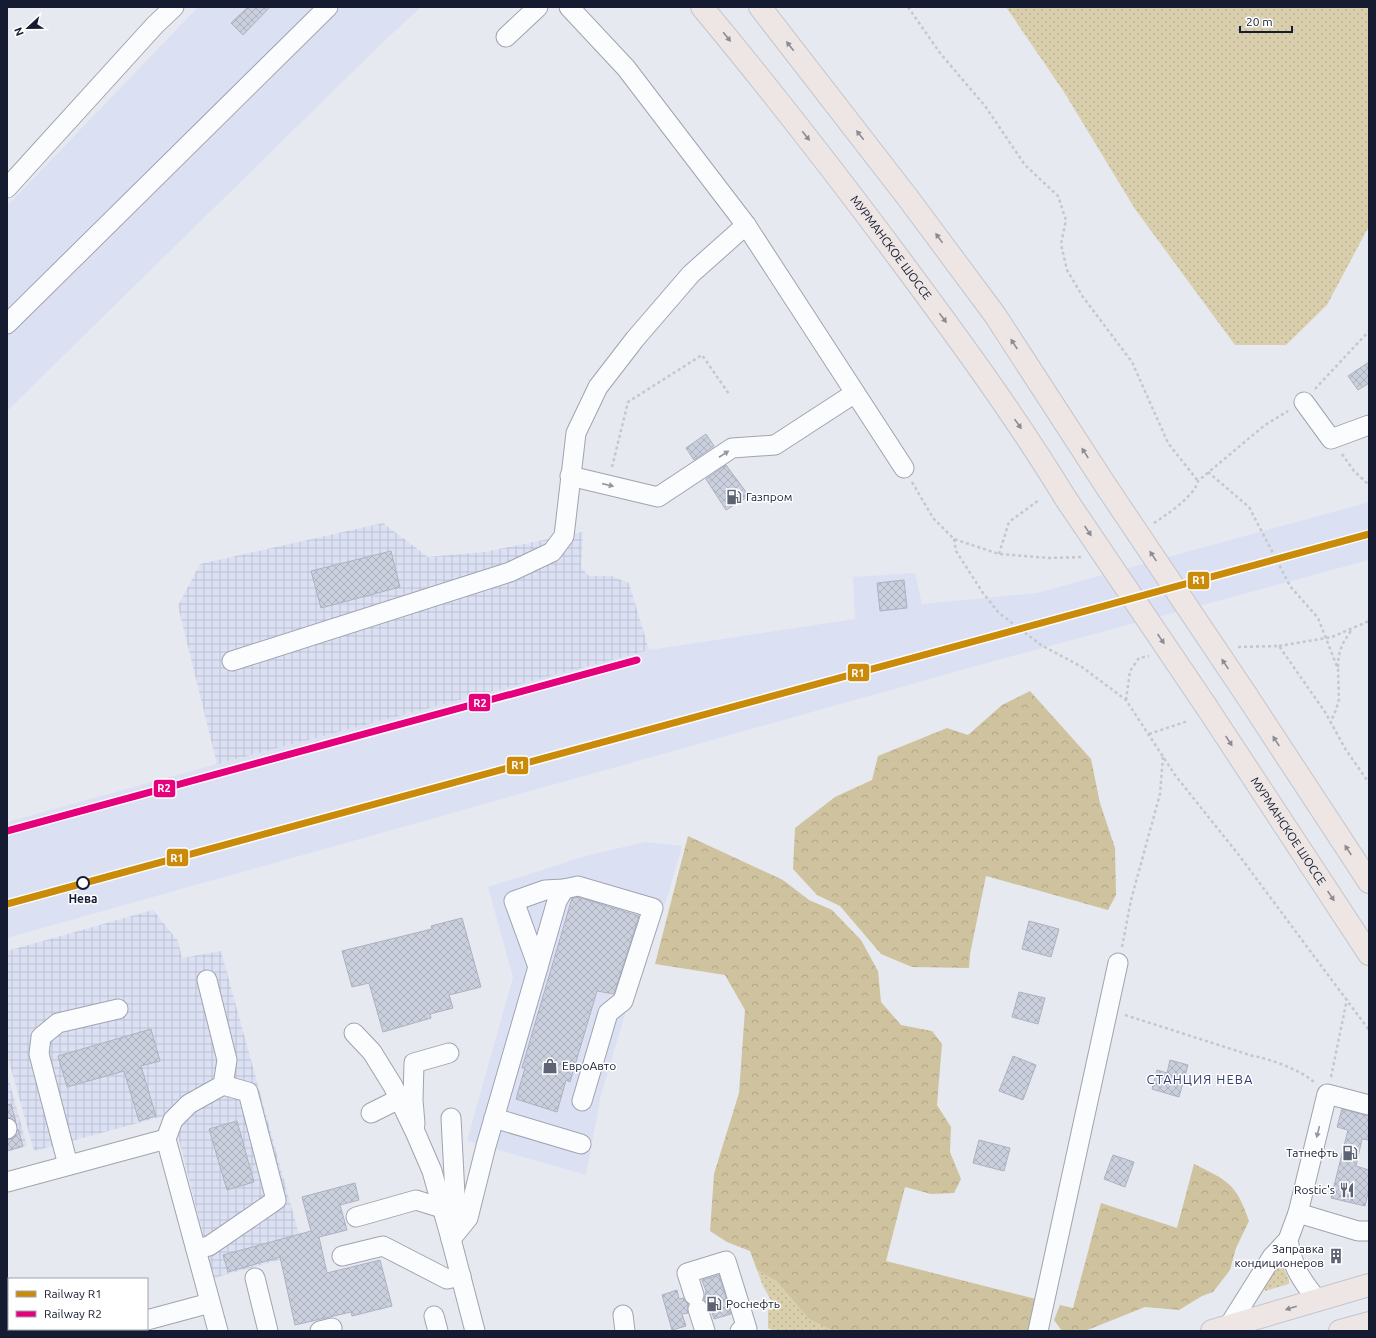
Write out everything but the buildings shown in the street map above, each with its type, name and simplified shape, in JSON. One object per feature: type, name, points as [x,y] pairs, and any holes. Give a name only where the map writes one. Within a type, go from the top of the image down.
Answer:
[{"type":"main road","name":"МУРМАНСКОЕ ШОССЕ","points":[[702,7],[815,148],[951,328],[1038,453],[1066,499],[1208,709],[1369,954]]},
{"type":"main road","points":[[760,7],[908,198],[995,315],[1106,486],[1247,696],[1369,882]]},
{"type":"main road","points":[[1220,1329],[1369,1286]]},
{"type":"main road","points":[[1343,1331],[1369,1323]]},
{"type":"street","points":[[7,188],[155,25],[174,7]]},
{"type":"street","points":[[7,324],[328,7]]},
{"type":"street","points":[[506,37],[538,7]]},
{"type":"street","points":[[569,7],[626,68],[746,225],[904,468]]},
{"type":"street","points":[[232,661],[510,572],[552,552],[564,536],[576,433],[598,386],[635,339],[690,274],[746,225]]},
{"type":"street","points":[[570,476],[658,497],[732,448],[775,445],[855,393]]},
{"type":"street","points":[[1304,402],[1331,439],[1369,425]]},
{"type":"street","points":[[538,967],[514,901],[545,890],[564,889],[578,886],[653,908],[623,1001],[608,1013],[582,1101]]},
{"type":"street","points":[[451,1239],[468,1218],[494,1118],[538,967],[558,901],[564,889]]},
{"type":"street","points":[[1038,1331],[1118,963]]},
{"type":"street","points":[[207,980],[227,1060],[223,1085]]},
{"type":"street","points":[[68,1165],[38,1054],[40,1037],[58,1023],[118,1009]]},
{"type":"street","points":[[354,1033],[372,1052],[393,1086],[432,1170],[475,1331]]},
{"type":"street","points":[[416,1134],[413,1100],[414,1063],[449,1053]]},
{"type":"street","points":[[196,1249],[209,1246],[276,1200],[248,1092],[223,1085],[189,1104],[173,1120],[166,1139],[218,1331]]},
{"type":"street","points":[[1220,1329],[1272,1256],[1288,1240],[1298,1213],[1327,1094],[1369,1105]]},
{"type":"street","points":[[371,1113],[399,1099]]},
{"type":"street","points":[[451,1118],[455,1194],[451,1239]]},
{"type":"street","points":[[494,1118],[581,1144]]},
{"type":"street","points":[[7,1182],[166,1139]]},
{"type":"street","points":[[356,1217],[416,1200],[435,1206],[441,1204]]},
{"type":"street","points":[[1298,1213],[1358,1231],[1369,1231]]},
{"type":"street","points":[[1288,1240],[1292,1262],[1301,1278],[1317,1300]]},
{"type":"street","points":[[342,1256],[384,1246],[447,1279],[461,1276]]},
{"type":"street","points":[[705,1331],[687,1273],[726,1261],[746,1330]]},
{"type":"street","points":[[255,1278],[268,1331]]},
{"type":"street","points":[[148,1320],[210,1303]]},
{"type":"path","points":[[908,7],[940,53],[985,106],[1025,165],[1058,196],[1066,220],[1061,244],[1067,270],[1083,297],[1132,362],[1168,442],[1198,481]]},
{"type":"path","points":[[1265,425],[1304,402],[1369,331]]},
{"type":"path","points":[[612,467],[628,402],[702,354],[729,394]]},
{"type":"path","points":[[1331,439],[1354,471],[1369,485]]},
{"type":"path","points":[[1208,472],[1249,507],[1290,586],[1318,618],[1338,669]]},
{"type":"path","points":[[999,554],[1009,522],[1038,500]]},
{"type":"path","points":[[954,539],[956,551],[983,593],[999,613],[1041,644],[1082,667],[1126,700],[1175,774],[1238,854],[1369,1030]]},
{"type":"path","points":[[1279,646],[1326,638],[1352,630],[1369,622]]},
{"type":"path","points":[[1330,721],[1336,710],[1339,699],[1338,656],[1341,647],[1352,630]]},
{"type":"path","points":[[1149,734],[1188,721]]},
{"type":"path","points":[[1118,963],[1131,900],[1160,794],[1163,756]]},
{"type":"path","points":[[1327,1094],[1347,999]]},
{"type":"path","points":[[1109,1010],[1266,1059],[1313,1081],[1327,1094]]},
{"type":"shaded area","points":[[198,7],[421,7],[379,46],[7,411],[7,206]]},
{"type":"shaded area","points":[[1006,7],[1369,7],[1369,226],[1327,305],[1286,345],[1235,345],[1135,209],[1064,92]]},
{"type":"shaded area","points":[[1369,502],[1369,560],[983,664],[7,938],[7,822],[217,764],[649,650],[855,619],[853,577],[915,573],[922,604],[1037,593]]},
{"type":"shaded area","points":[[383,523],[428,557],[484,552],[583,532],[581,568],[589,576],[611,576],[629,583],[649,650],[217,764],[178,606],[200,564]]},
{"type":"shaded area","points":[[645,842],[682,846],[668,895],[628,1004],[601,1095],[586,1175],[467,1141],[513,977],[488,887],[589,855]]},
{"type":"shaded area","points":[[153,910],[178,941],[182,958],[221,951],[304,1253],[214,1278],[179,1140],[168,1115],[34,1151],[7,1054],[7,951]]},
{"type":"shaded area","points":[[7,1073],[27,1146],[7,1152]]},
{"type":"shaded area","points":[[1279,1263],[1282,1264],[1289,1280],[1289,1284],[1265,1291],[1264,1288]]},
{"type":"shaded area","points":[[757,1270],[776,1281],[809,1319],[836,1331],[774,1331],[768,1328],[768,1311],[772,1302],[763,1286]]},
{"type":"green space","points":[[1030,691],[1091,759],[1100,803],[1115,848],[1116,895],[1108,910],[986,876],[970,954],[969,968],[912,967],[881,954],[840,906],[817,895],[793,869],[795,828],[835,797],[872,780],[878,756],[947,728],[968,735],[1002,705]]},
{"type":"green space","points":[[688,836],[783,880],[809,900],[832,910],[861,940],[878,971],[881,1002],[901,1025],[932,1031],[942,1044],[937,1105],[951,1127],[950,1152],[961,1179],[954,1193],[931,1194],[905,1187],[886,1261],[1036,1299],[1032,1331],[834,1331],[809,1319],[776,1281],[757,1270],[750,1251],[727,1242],[710,1231],[714,1174],[739,1093],[745,1010],[725,975],[655,964]]},
{"type":"green space","points":[[1194,1164],[1223,1179],[1235,1191],[1240,1198],[1249,1221],[1236,1248],[1230,1270],[1213,1292],[1202,1296],[1179,1310],[1145,1307],[1085,1331],[1062,1331],[1054,1320],[1060,1305],[1073,1308],[1101,1203],[1177,1228]]},
{"type":"rail line","name":"R1","points":[[7,904],[1369,534]]},
{"type":"rail line","name":"R2","points":[[7,831],[637,660]]},
{"type":"place","name":"Газпром","points":[[734,497]]},
{"type":"place","name":"Нева","points":[[83,883]]},
{"type":"place","name":"ЕвроАвто","points":[[550,1066]]},
{"type":"place","name":"Татнефть","points":[[1350,1153]]},
{"type":"place","name":"Rostic's","points":[[1347,1190]]},
{"type":"place","name":"Заправка кондиционеров","points":[[1336,1256]]},
{"type":"place","name":"Роснефть","points":[[714,1304]]},
{"type":"district","name":"СТАНЦИЯ НЕВА","points":[[1200,1079]]}]
